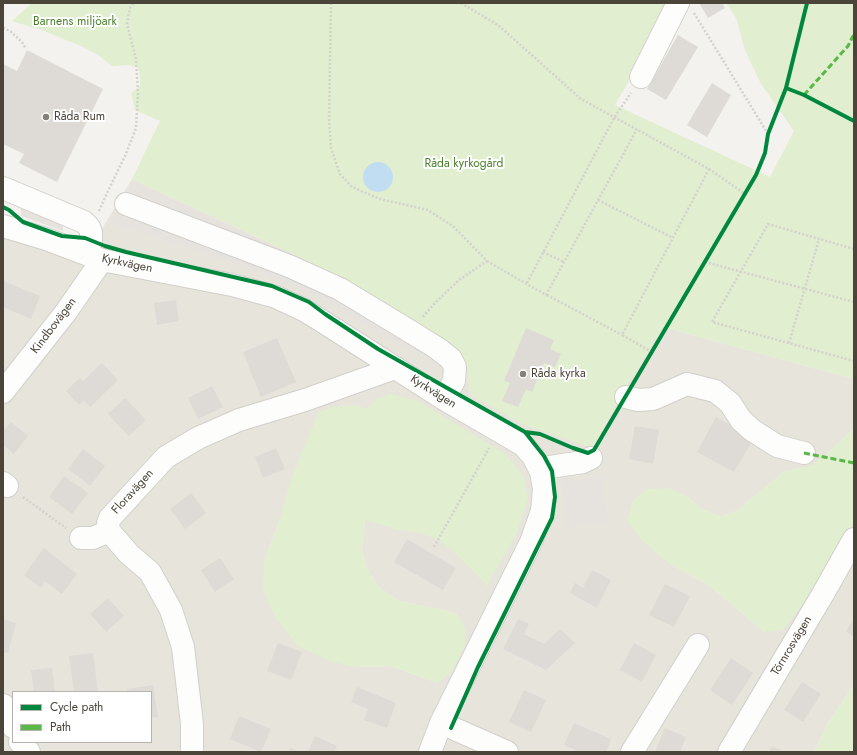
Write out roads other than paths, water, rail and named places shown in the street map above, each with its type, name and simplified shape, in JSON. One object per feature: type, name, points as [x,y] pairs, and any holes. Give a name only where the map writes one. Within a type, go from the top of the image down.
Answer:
[{"type":"street","points":[[641,77],[685,6]]},
{"type":"street","points":[[3,188],[84,222],[89,227],[91,232],[91,240],[95,257]]},
{"type":"street","points":[[126,204],[224,240],[340,289],[411,332],[437,348],[451,359],[455,367],[454,381],[444,399]]},
{"type":"street","name":"Kyrkvägen","points":[[3,226],[46,239],[95,257],[232,285],[276,297],[304,310],[444,399],[523,445],[533,456],[541,472],[544,489],[542,511],[531,542],[442,723],[430,752]]},
{"type":"street","name":"Kindbovägen","points":[[3,392],[66,312],[95,257]]},
{"type":"street","name":"Floravägen","points":[[192,752],[192,724],[183,646],[171,610],[150,572],[129,554],[109,531],[108,523],[110,518],[166,457],[198,438],[239,420],[305,400],[395,368]]},
{"type":"street","points":[[626,397],[638,400],[653,400],[687,384],[715,391],[730,404],[741,420],[752,430],[777,446],[804,453]]},
{"type":"street","points":[[541,472],[550,467],[583,462],[591,458]]},
{"type":"street","points":[[81,538],[93,538],[109,531]]},
{"type":"street","name":"Törnrosvägen","points":[[729,752],[854,539]]},
{"type":"street","points":[[632,752],[698,645]]},
{"type":"street","points":[[3,705],[12,725]]},
{"type":"street","points":[[442,723],[507,752]]},
{"type":"street","points":[[21,743],[29,752]]},
{"type":"water","points":[[378,162],[389,166],[393,177],[389,188],[378,192],[367,188],[363,177],[367,166]]},
{"type":"place","name":"Råda Rum","points":[[46,117]]},
{"type":"place","name":"Råda kyrka","points":[[523,374]]},
{"type":"park label","name":"Barnens miljöark","points":[[75,22]]},
{"type":"park label","name":"Råda kyrkogård","points":[[464,164]]}]
